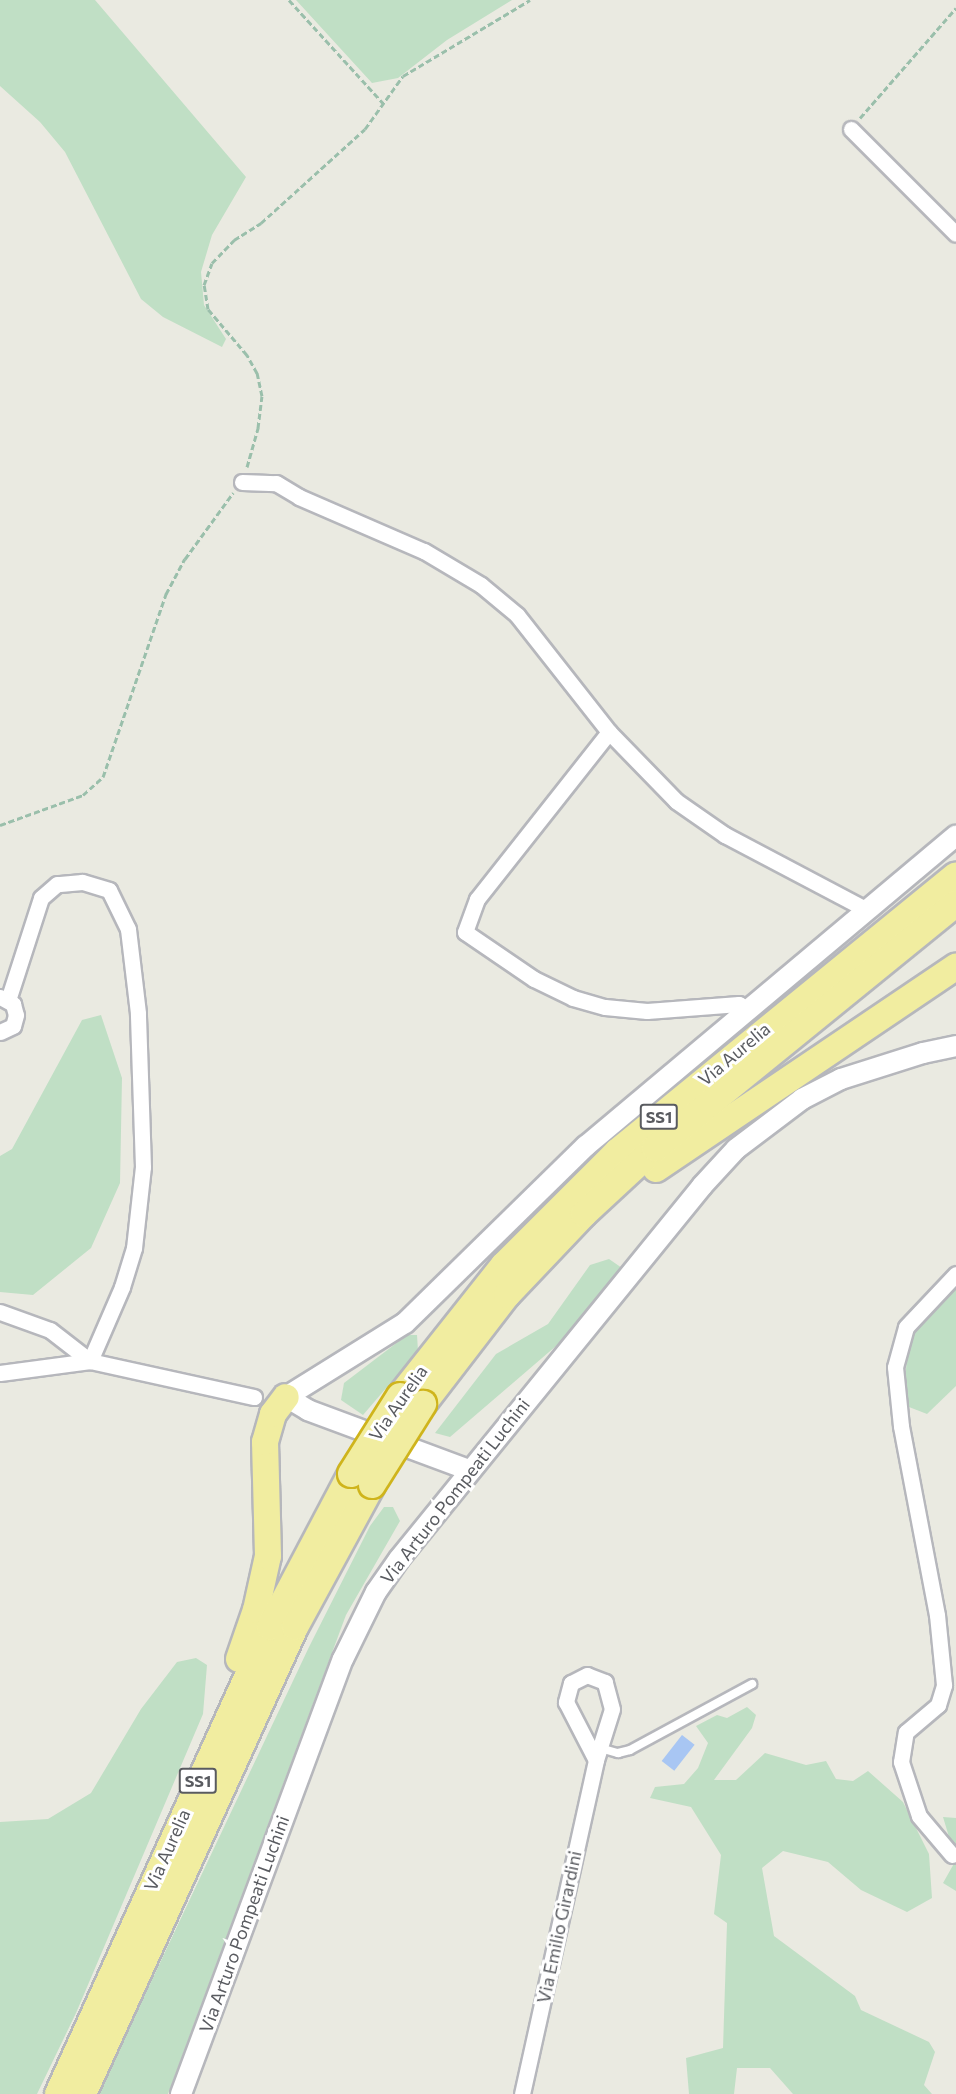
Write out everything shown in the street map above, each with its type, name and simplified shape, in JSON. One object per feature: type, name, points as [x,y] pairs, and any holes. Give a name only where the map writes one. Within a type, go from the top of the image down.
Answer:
[{"type":"highway","name":"Via Aurelia","points":[[58,2094],[275,1617],[412,1400],[504,1265],[618,1151],[956,875]]},
{"type":"highway","name":"Via Aurelia","points":[[412,1400],[584,1214],[655,1148],[956,903]]},
{"type":"highway","points":[[507,1295],[682,1149],[956,967]]},
{"type":"highway","points":[[128,1938],[176,1808],[256,1610],[270,1538],[265,1442],[273,1414],[286,1397]]},
{"type":"highway","name":"Via Aurelia","points":[[83,2094],[362,1479]]},
{"type":"street","points":[[851,129],[956,234]]},
{"type":"street","points":[[242,482],[276,483],[299,497],[424,551],[481,585],[517,615],[609,732],[665,791],[700,818],[867,910]]},
{"type":"street","points":[[609,732],[477,899],[465,932],[534,979],[573,998],[605,1006],[647,1011],[738,1004],[747,1010]]},
{"type":"street","points":[[469,1470],[308,1410],[286,1397],[405,1323],[586,1146],[956,836]]},
{"type":"street","points":[[0,1032],[15,1021],[15,1009],[4,999],[41,898],[57,884],[82,882],[109,890],[128,929],[134,964],[143,1167],[131,1258],[90,1361]]},
{"type":"street","name":"Via Arturo Pompeati Luchini","points":[[181,2094],[351,1640],[386,1576],[469,1470],[736,1149],[802,1099],[841,1080],[899,1060],[956,1046]]},
{"type":"street","name":"Via Arturo Pompeati Luchini","points":[[899,1060],[956,1057]]},
{"type":"street","points":[[952,1855],[919,1816],[901,1762],[906,1732],[938,1705],[944,1685],[937,1615],[901,1426],[895,1367],[906,1327],[956,1274]]},
{"type":"street","points":[[0,1312],[50,1330],[90,1361],[254,1397]]},
{"type":"street","points":[[0,1373],[62,1368],[90,1361]]},
{"type":"street","name":"Via Emilio Girardini","points":[[522,2094],[598,1754],[611,1715],[612,1696],[600,1678],[581,1676],[568,1688],[567,1706],[598,1754]]},
{"type":"lane","points":[[598,1754],[630,1750],[752,1684]]},
{"type":"path","points":[[290,0],[383,103]]},
{"type":"path","points":[[0,825],[83,795],[103,777],[166,594],[184,559],[242,482],[258,428],[262,396],[252,363],[208,309],[204,285],[208,270],[225,247],[261,223],[365,129],[392,87],[412,69],[530,0]]},
{"type":"path","points":[[851,129],[956,8]]},
{"type":"green space","points":[[0,0],[95,0],[246,177],[212,235],[201,272],[204,305],[226,339],[222,347],[163,317],[141,299],[65,152],[40,122],[0,86]]},
{"type":"green space","points":[[296,0],[512,0],[447,40],[398,78],[372,83]]},
{"type":"green space","points":[[101,1015],[122,1078],[120,1183],[91,1248],[33,1295],[0,1292],[0,1156],[12,1149],[82,1020]]},
{"type":"green space","points":[[609,1259],[622,1268],[563,1340],[450,1437],[435,1433],[496,1354],[548,1324],[590,1265]]},
{"type":"green space","points":[[956,1285],[956,1386],[927,1414],[909,1407],[905,1380],[909,1337]]},
{"type":"green space","points":[[407,1335],[417,1335],[418,1351],[363,1415],[341,1400],[344,1383]]},
{"type":"green space","points":[[384,1507],[393,1507],[400,1521],[346,1615],[168,2094],[98,2094],[309,1647],[370,1526]]},
{"type":"green space","points":[[196,1658],[207,1665],[203,1714],[76,2013],[37,2094],[0,2094],[0,1822],[48,1819],[91,1793],[141,1709],[177,1662]]},
{"type":"green space","points":[[747,1707],[756,1715],[752,1728],[714,1780],[736,1780],[765,1753],[806,1765],[826,1761],[836,1779],[853,1781],[868,1771],[903,1802],[929,1854],[932,1898],[907,1912],[861,1890],[828,1862],[783,1851],[762,1868],[774,1936],[855,1996],[861,2010],[929,2042],[935,2052],[924,2085],[932,2094],[793,2094],[770,2068],[737,2068],[734,2094],[689,2094],[686,2058],[723,2048],[727,1923],[714,1914],[721,1855],[691,1807],[650,1798],[655,1787],[684,1784],[698,1768],[708,1743],[696,1726],[717,1715],[727,1718]]},
{"type":"green space","points":[[943,1817],[956,1818],[956,1860]]},
{"type":"green space","points":[[956,1860],[956,1891],[943,1883]]},
{"type":"water","points":[[682,1735],[695,1745],[674,1771],[662,1761]]}]
